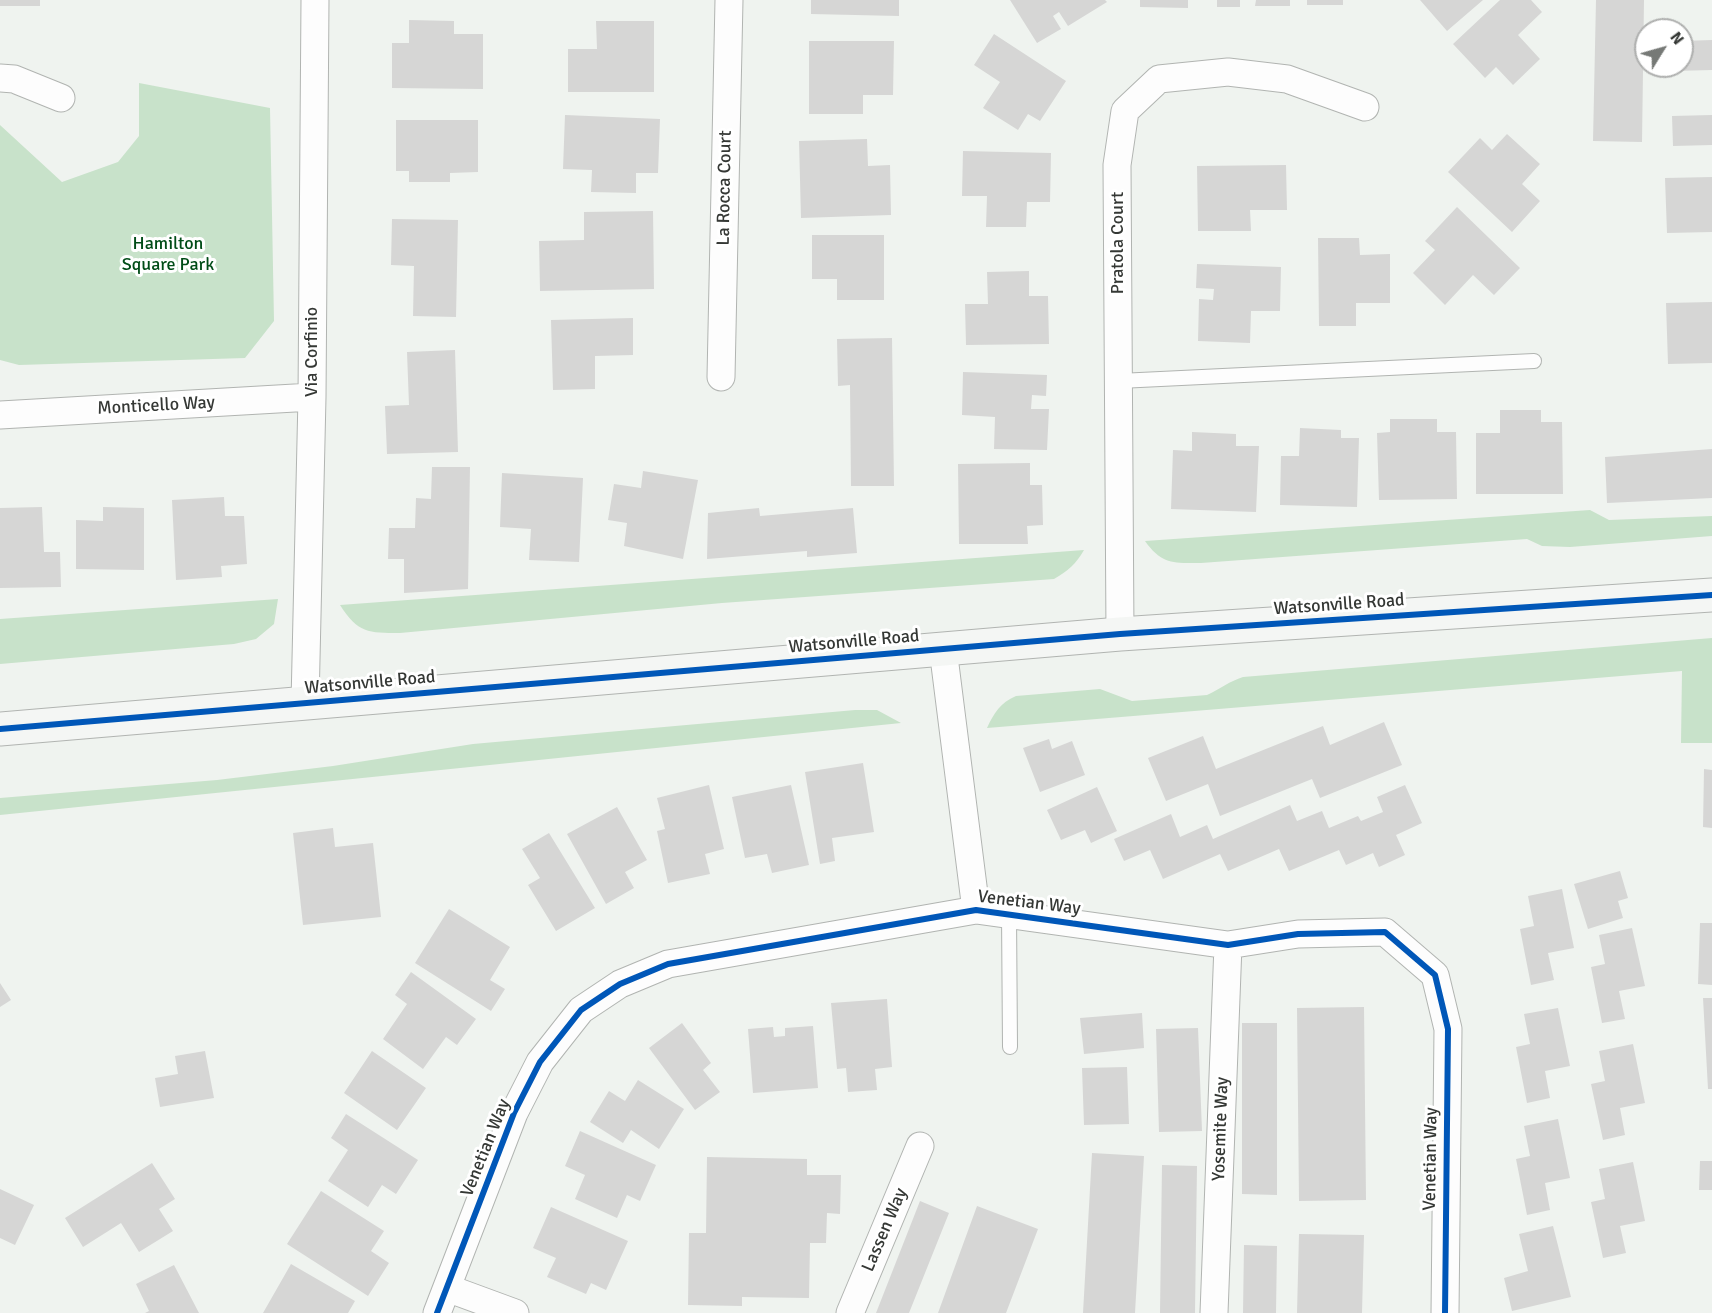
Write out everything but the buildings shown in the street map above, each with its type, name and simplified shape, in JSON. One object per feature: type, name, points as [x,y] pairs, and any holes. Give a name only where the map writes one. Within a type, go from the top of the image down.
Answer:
[{"type":"main road","name":"Watsonville Road","points":[[0,729],[1120,634],[1712,595]]},
{"type":"street","name":"Via Corfinio","points":[[305,703],[312,397],[315,0]]},
{"type":"street","name":"La Rocca Court","points":[[722,377],[729,0]]},
{"type":"street","name":"Pratola Court","points":[[1120,634],[1117,165],[1125,111],[1159,79],[1228,72],[1287,79],[1365,107]]},
{"type":"street","points":[[0,78],[14,79],[61,98]]},
{"type":"street","name":"Monticello Way","points":[[0,415],[312,397]]},
{"type":"street","name":"Venetian Way","points":[[943,649],[976,910]]},
{"type":"street","name":"Venetian Way","points":[[437,1313],[514,1113],[540,1062],[581,1010],[620,984],[668,963],[976,910],[1228,945],[1298,934],[1385,932],[1435,975],[1448,1029],[1445,1313]]},
{"type":"street","name":"Yosemite Way","points":[[1214,1313],[1228,945]]},
{"type":"street","name":"Lassen Way","points":[[850,1313],[920,1146]]},
{"type":"street","points":[[447,1288],[515,1313]]},
{"type":"lane","points":[[1119,381],[1534,361]]},
{"type":"lane","points":[[1009,914],[1010,1047]]},
{"type":"green space","name":"Hamilton Square Park","points":[[139,83],[270,108],[274,321],[245,358],[19,365],[0,360],[0,125],[62,182],[118,162],[139,136]]},
{"type":"green space","points":[[1590,510],[1609,520],[1712,516],[1712,536],[1570,547],[1542,546],[1527,539],[1201,563],[1183,563],[1163,559],[1145,541]]},
{"type":"green space","points":[[1084,550],[1071,567],[1054,579],[722,603],[400,633],[365,630],[352,621],[340,605]]},
{"type":"green space","points":[[278,599],[274,624],[256,639],[234,644],[0,664],[0,619]]},
{"type":"green space","points":[[1712,638],[1712,743],[1681,743],[1682,671],[987,728],[998,709],[1016,696],[1100,689],[1132,701],[1207,695],[1243,677]]},
{"type":"green space","points":[[855,710],[877,710],[901,723],[0,815],[0,798],[217,780],[333,766],[473,744]]},
{"type":"cycle path","points":[[0,729],[1120,634],[1712,595]]},
{"type":"cycle path","points":[[437,1313],[514,1113],[540,1062],[581,1010],[620,984],[668,964],[976,910],[1228,945],[1298,934],[1385,932],[1435,975],[1448,1029],[1445,1313]]}]
